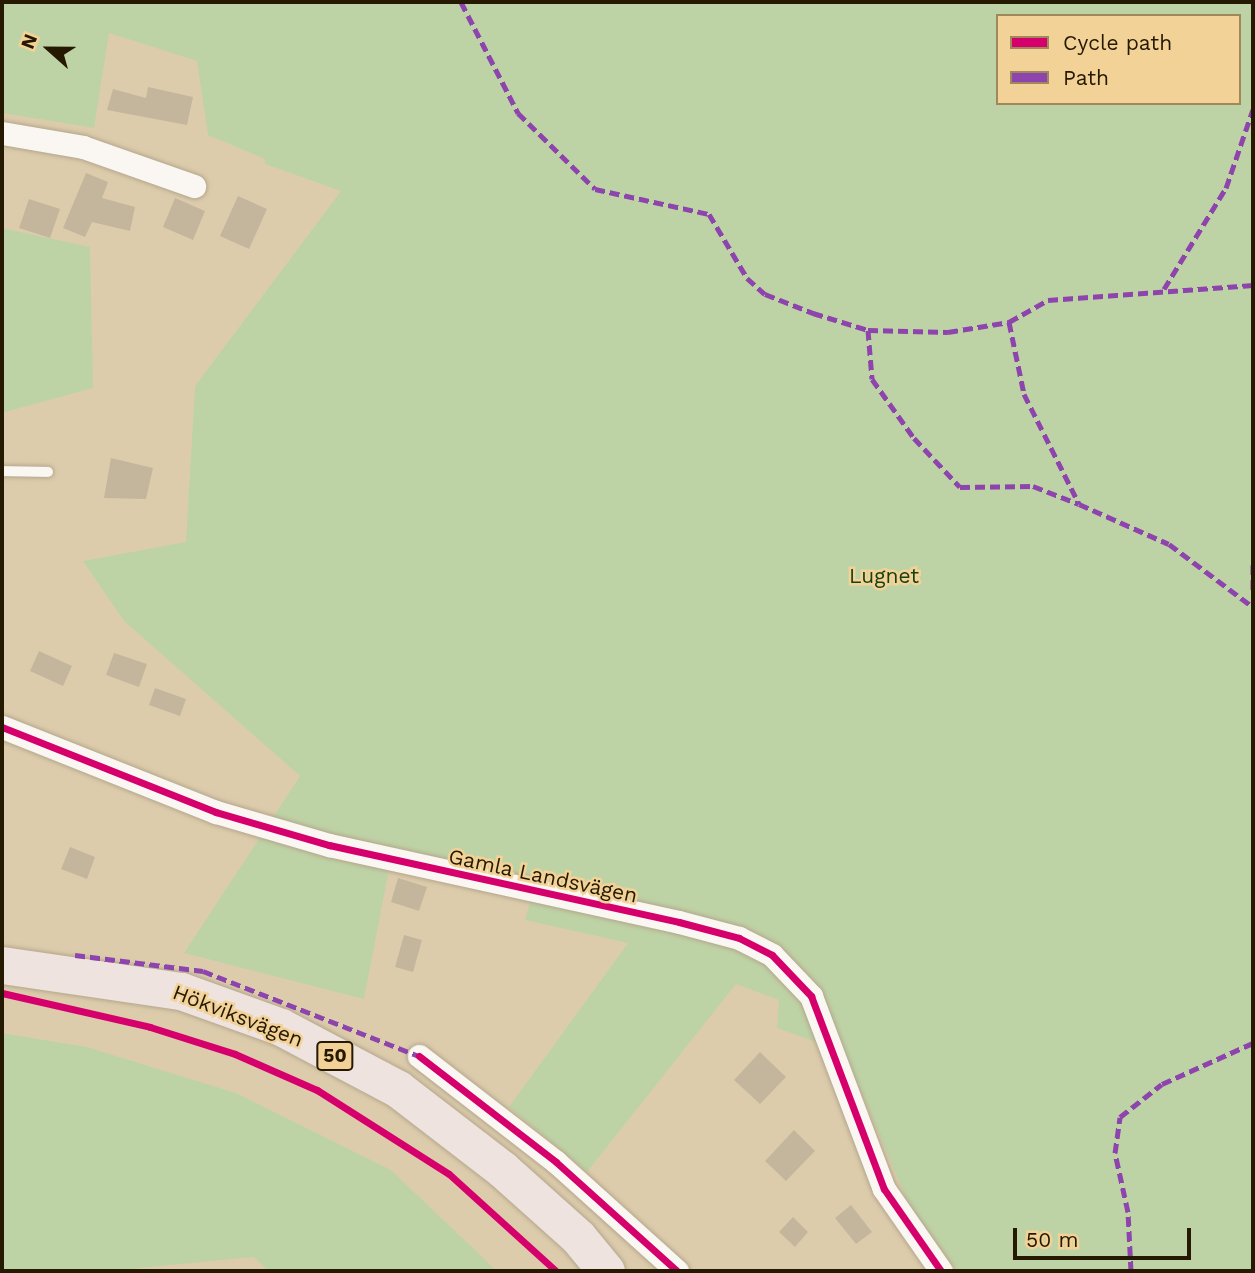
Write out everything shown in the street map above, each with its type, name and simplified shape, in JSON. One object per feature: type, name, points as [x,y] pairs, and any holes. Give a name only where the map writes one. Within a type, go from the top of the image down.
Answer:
[{"type":"main road","name":"Hökviksvägen","points":[[2,965],[181,990],[281,1027],[398,1089],[502,1169],[578,1237],[606,1271]]},
{"type":"street","points":[[2,133],[83,146],[194,186]]},
{"type":"street","name":"Gamla Landsvägen","points":[[2,727],[216,812],[328,845],[680,922],[739,938],[772,955],[811,996],[884,1189],[917,1245],[941,1271]]},
{"type":"street","points":[[419,1056],[556,1161],[677,1271]]},
{"type":"lane","points":[[2,471],[48,472]]},
{"type":"green space","name":"Lugnet","points":[[2,2],[1253,2],[1253,1271],[958,1271],[913,1214],[844,1052],[777,1028],[779,1000],[736,984],[587,1172],[509,1107],[628,943],[525,920],[534,888],[392,854],[364,999],[184,953],[300,776],[124,621],[83,561],[186,542],[195,386],[341,191],[265,164],[265,159],[208,135],[197,61],[109,33],[94,128],[2,113]]},
{"type":"green space","points":[[2,228],[90,247],[93,388],[2,413]]},
{"type":"green space","points":[[2,1033],[87,1047],[236,1093],[391,1170],[497,1271],[268,1271],[254,1257],[108,1271],[2,1271]]},
{"type":"building","points":[[148,87],[193,97],[187,125],[107,110],[113,89],[146,98]]},
{"type":"building","points":[[86,173],[108,182],[102,198],[135,207],[130,231],[92,222],[85,237],[63,228]]},
{"type":"building","points":[[238,196],[267,209],[249,249],[220,236]]},
{"type":"building","points":[[175,198],[205,211],[193,240],[163,227]]},
{"type":"building","points":[[29,199],[60,209],[50,238],[19,228]]},
{"type":"building","points":[[111,458],[153,468],[146,499],[104,498]]},
{"type":"building","points":[[39,651],[72,666],[63,686],[30,671]]},
{"type":"building","points":[[114,653],[147,664],[139,687],[106,675]]},
{"type":"building","points":[[155,688],[186,699],[180,716],[149,705]]},
{"type":"building","points":[[70,847],[95,857],[87,879],[61,869]]},
{"type":"building","points":[[398,878],[427,887],[419,911],[391,902]]},
{"type":"building","points":[[404,935],[422,940],[413,972],[395,967]]},
{"type":"building","points":[[760,1052],[786,1077],[760,1104],[734,1080]]},
{"type":"building","points":[[794,1130],[815,1151],[786,1181],[765,1161]]},
{"type":"building","points":[[851,1205],[872,1232],[856,1244],[835,1218]]},
{"type":"building","points":[[793,1217],[808,1232],[795,1247],[779,1232]]},
{"type":"marked path","points":[[461,2],[518,113],[595,189],[709,214],[747,278],[765,294],[813,313],[868,330],[948,332],[1009,322],[1048,300],[1253,285]]},
{"type":"marked path","points":[[1164,289],[1226,188],[1253,109]]},
{"type":"marked path","points":[[1009,322],[1024,394],[1079,504]]},
{"type":"marked path","points":[[868,330],[872,379],[914,438],[960,487],[1033,486],[1079,504],[1169,544],[1253,607]]},
{"type":"marked path","points":[[1253,565],[1253,594]]},
{"type":"marked path","points":[[75,955],[203,971],[419,1056]]},
{"type":"marked path","points":[[1131,1271],[1128,1212],[1115,1153],[1120,1117],[1162,1084],[1253,1043]]},
{"type":"cycle path","points":[[2,727],[216,812],[329,845],[679,922],[739,938],[772,955],[811,996],[884,1189],[941,1271]]},
{"type":"cycle path","points":[[2,993],[150,1027],[235,1054],[317,1090],[449,1174],[556,1271]]},
{"type":"cycle path","points":[[419,1056],[556,1162],[677,1271]]}]
